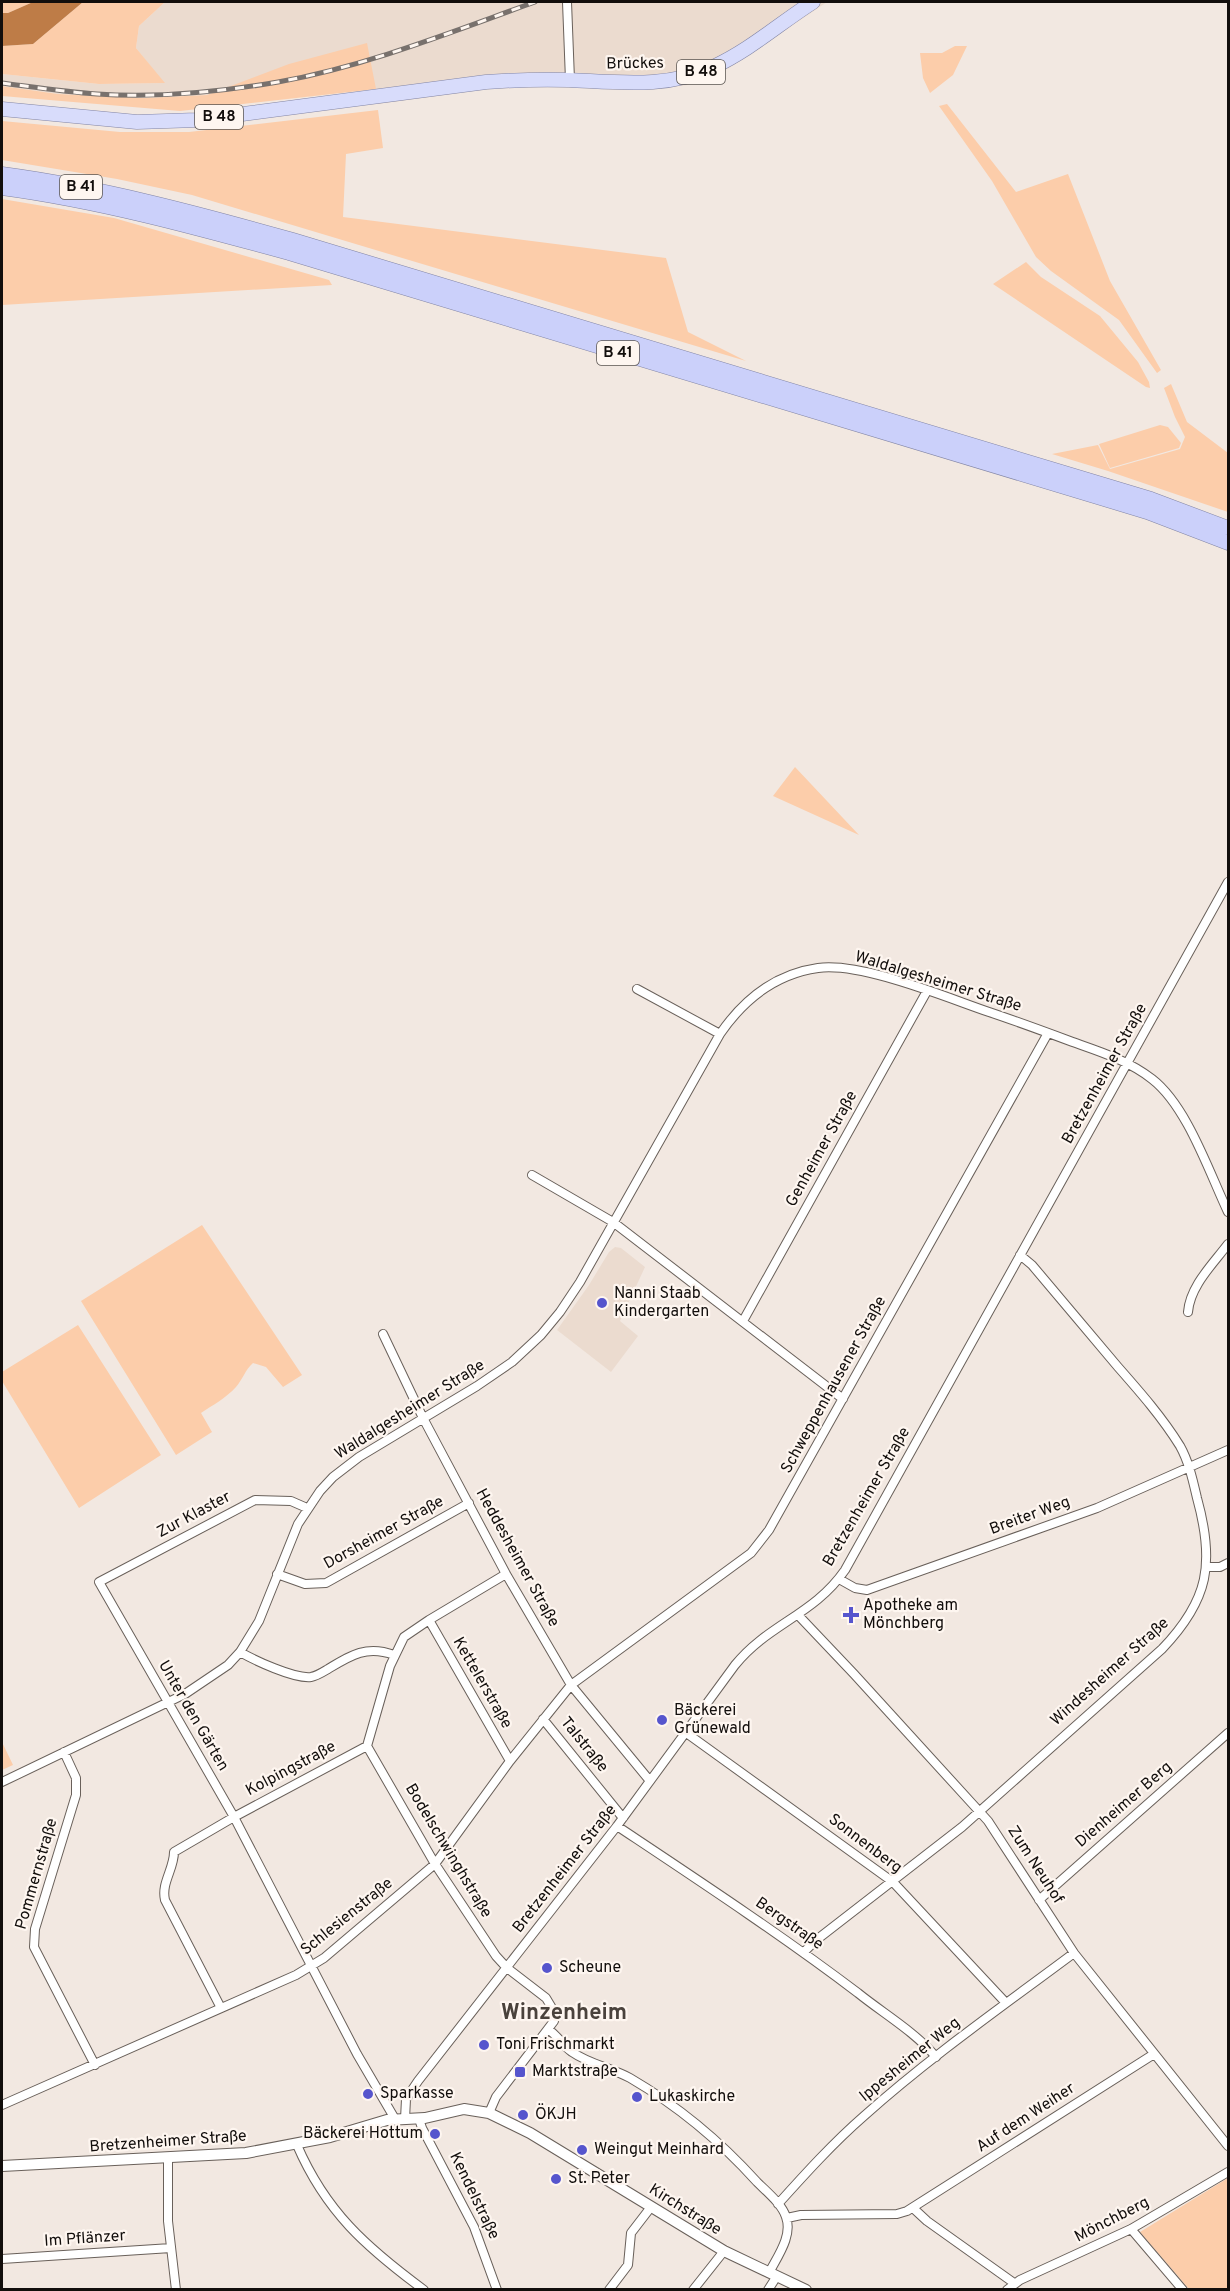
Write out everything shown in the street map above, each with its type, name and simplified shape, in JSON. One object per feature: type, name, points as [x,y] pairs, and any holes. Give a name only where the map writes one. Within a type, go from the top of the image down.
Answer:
[{"type":"highway","name":"B 41","points":[[2,174],[35,178],[118,195],[293,240],[1151,499],[1228,528]]},
{"type":"highway","name":"B 41","points":[[2,188],[166,219],[289,253],[1147,512],[1228,543]]},
{"type":"main road","name":"Brückes","points":[[2,109],[137,122],[197,120],[436,88],[514,80],[669,81],[712,68],[813,2]]},
{"type":"street","points":[[567,2],[570,80]]},
{"type":"street","name":"Bretzenheimer Straße","points":[[400,2119],[408,2094],[617,1826],[742,1656],[769,1632],[814,1604],[839,1579],[1228,882]]},
{"type":"street","name":"Waldalgesheimer Straße","points":[[2,1782],[168,1703],[203,1683],[228,1665],[240,1652],[259,1621],[298,1524],[320,1491],[345,1467],[499,1371],[537,1340],[574,1292],[720,1034],[732,1016],[761,990],[787,976],[819,968],[842,967],[927,991],[1129,1063]]},
{"type":"street","points":[[637,989],[720,1034]]},
{"type":"street","name":"Genheimer Straße","points":[[743,1321],[927,991]]},
{"type":"street","name":"Schweppenhausener Straße","points":[[571,1685],[751,1553],[769,1530],[1048,1033]]},
{"type":"street","points":[[1129,1063],[1154,1080],[1182,1113],[1228,1212]]},
{"type":"street","points":[[532,1175],[613,1222],[843,1398]]},
{"type":"street","points":[[1188,1312],[1193,1292],[1228,1244]]},
{"type":"street","name":"Windesheimer Straße","points":[[804,1952],[815,1941],[945,1841],[1173,1637],[1193,1611],[1204,1581],[1207,1567],[1207,1537],[1189,1469],[1180,1447],[1153,1409],[1032,1265],[1020,1255]]},
{"type":"street","name":"Heddesheimer Straße","points":[[383,1334],[423,1418],[506,1574],[571,1685],[650,1781]]},
{"type":"street","name":"Breiter Weg","points":[[839,1579],[855,1588],[867,1590],[1097,1508],[1228,1450]]},
{"type":"street","name":"Zur Klaster","points":[[99,1582],[255,1500],[291,1501],[307,1508]]},
{"type":"street","name":"Dorsheimer Straße","points":[[277,1574],[305,1584],[326,1583],[469,1503]]},
{"type":"street","points":[[1207,1567],[1220,1567],[1228,1563]]},
{"type":"street","points":[[367,1746],[394,1655],[408,1633],[506,1574]]},
{"type":"street","name":"Unter den Gärten","points":[[99,1582],[234,1817],[357,2054],[400,2119]]},
{"type":"street","name":"Zum Neuhof","points":[[798,1615],[980,1810],[1074,1953],[1228,2146]]},
{"type":"street","name":"Kettelerstraße","points":[[429,1620],[510,1761]]},
{"type":"street","points":[[240,1652],[257,1661],[311,1677],[364,1652],[376,1650],[394,1655]]},
{"type":"street","name":"Schlesienstraße","points":[[2,2105],[221,2008],[312,1966],[324,1958],[435,1864],[510,1761],[571,1685]]},
{"type":"street","name":"Talstraße","points":[[543,1719],[623,1818]]},
{"type":"street","name":"Sonnenberg","points":[[686,1732],[893,1882],[1006,2003]]},
{"type":"street","name":"Dienheimer Berg","points":[[1039,1900],[1228,1733]]},
{"type":"street","name":"Kolpingstraße","points":[[221,2008],[165,1900],[163,1893],[174,1861],[174,1852],[367,1746]]},
{"type":"street","name":"Bodelschwinghstraße","points":[[367,1746],[435,1864],[496,1956],[507,1968],[549,2001],[554,2017],[549,2030]]},
{"type":"street","name":"Pommernstraße","points":[[64,1752],[76,1778],[76,1795],[35,1929],[34,1947],[95,2065]]},
{"type":"street","name":"Bergstraße","points":[[617,1826],[804,1952],[913,2035],[936,2057]]},
{"type":"street","name":"Ippesheimer Weg","points":[[778,2204],[842,2136],[936,2057],[1074,1953]]},
{"type":"street","points":[[489,2113],[496,2097],[549,2030],[575,2054],[628,2077],[690,2119],[728,2150],[778,2204],[787,2217],[788,2228],[785,2240],[768,2289]]},
{"type":"street","name":"Auf dem Weiher","points":[[787,2217],[814,2214],[897,2214],[913,2208],[1154,2054]]},
{"type":"street","name":"Kirchstraße","points":[[419,2119],[458,2110],[473,2109],[489,2113],[530,2133],[724,2251],[806,2289]]},
{"type":"street","name":"Bretzenheimer Straße","points":[[2,2166],[246,2153],[297,2145],[400,2119],[419,2119]]},
{"type":"street","name":"Kendelstraße","points":[[419,2119],[474,2227],[497,2289]]},
{"type":"street","points":[[297,2145],[323,2196],[344,2222],[424,2289]]},
{"type":"street","points":[[168,2158],[168,2212],[176,2289]]},
{"type":"street","name":"Mönchberg","points":[[1006,2289],[1014,2283],[1131,2229],[1228,2172]]},
{"type":"street","points":[[609,2289],[628,2265],[631,2233],[651,2207]]},
{"type":"street","points":[[913,2208],[927,2221],[1014,2283]]},
{"type":"street","points":[[1131,2229],[1183,2289]]},
{"type":"street","name":"Im Pflänzer","points":[[2,2259],[171,2248]]},
{"type":"street","points":[[693,2289],[724,2251]]},
{"type":"shaded area","points":[[2,2],[33,2],[8,13],[2,13]]},
{"type":"shaded area","points":[[33,2],[83,2],[33,44],[2,46],[2,13],[8,13]]},
{"type":"shaded area","points":[[83,2],[165,2],[139,26],[136,48],[165,83],[99,84],[2,74],[2,46],[33,44]]},
{"type":"shaded area","points":[[165,2],[827,2],[729,68],[687,85],[665,88],[606,89],[550,86],[494,88],[378,104],[370,63],[207,95],[145,98],[58,94],[2,86],[2,74],[99,84],[164,83],[136,48],[139,26]]},
{"type":"shaded area","points":[[367,43],[376,89],[180,111],[2,96],[2,86],[58,94],[145,98],[207,95],[289,64]]},
{"type":"shaded area","points":[[955,46],[967,46],[953,75],[930,93],[923,78],[920,53],[942,53]]},
{"type":"shaded area","points":[[947,104],[1016,192],[1068,174],[1110,281],[1161,370],[1157,373],[1119,320],[1051,271],[1036,257],[992,181],[939,106]]},
{"type":"shaded area","points":[[378,110],[383,148],[346,154],[343,217],[666,258],[688,332],[746,361],[192,195],[117,179],[2,160],[2,121],[120,132],[189,132]]},
{"type":"shaded area","points":[[2,199],[114,218],[329,280],[332,285],[2,305]]},
{"type":"shaded area","points":[[1026,262],[1041,277],[1100,316],[1138,362],[1150,388],[993,284]]},
{"type":"shaded area","points":[[1171,384],[1187,422],[1228,453],[1228,512],[1052,454],[1098,445],[1110,469],[1180,449],[1185,437],[1164,388]]},
{"type":"shaded area","points":[[1160,425],[1168,427],[1181,443],[1179,448],[1110,468],[1099,444]]},
{"type":"shaded area","points":[[795,767],[859,835],[773,796]]},
{"type":"shaded area","points":[[202,1225],[302,1375],[283,1387],[266,1367],[253,1363],[232,1391],[201,1413],[212,1432],[176,1455],[81,1301]]},
{"type":"shaded area","name":"Nanni Staab Kindergarten","points":[[615,1247],[621,1248],[645,1267],[620,1321],[638,1336],[611,1372],[557,1330],[609,1252]]},
{"type":"shaded area","points":[[78,1325],[161,1455],[79,1508],[2,1381],[2,1372]]},
{"type":"shaded area","points":[[2,1742],[13,1765],[2,1770]]},
{"type":"shaded area","points":[[1228,2178],[1228,2289],[1189,2289],[1140,2232]]},
{"type":"railway","points":[[2,83],[119,95],[188,93],[256,86],[376,58],[535,2]]},
{"type":"place","name":"Nanni Staab Kindergarten","points":[[602,1303]]},
{"type":"place","name":"Apotheke am Mönchberg","points":[[851,1615]]},
{"type":"place","name":"Bäckerei Grünewald","points":[[662,1720]]},
{"type":"place","name":"Scheune","points":[[547,1968]]},
{"type":"place","name":"Toni Frischmarkt","points":[[484,2045]]},
{"type":"place","name":"Marktstraße","points":[[520,2072]]},
{"type":"place","name":"Sparkasse","points":[[368,2094]]},
{"type":"place","name":"Lukaskirche","points":[[637,2097]]},
{"type":"place","name":"ÖKJH","points":[[523,2115]]},
{"type":"place","name":"Bäckerei Hottum","points":[[435,2134]]},
{"type":"place","name":"Weingut Meinhard","points":[[582,2150]]},
{"type":"place","name":"St. Peter","points":[[556,2179]]},
{"type":"district","name":"Winzenheim","points":[[564,2013]]}]
